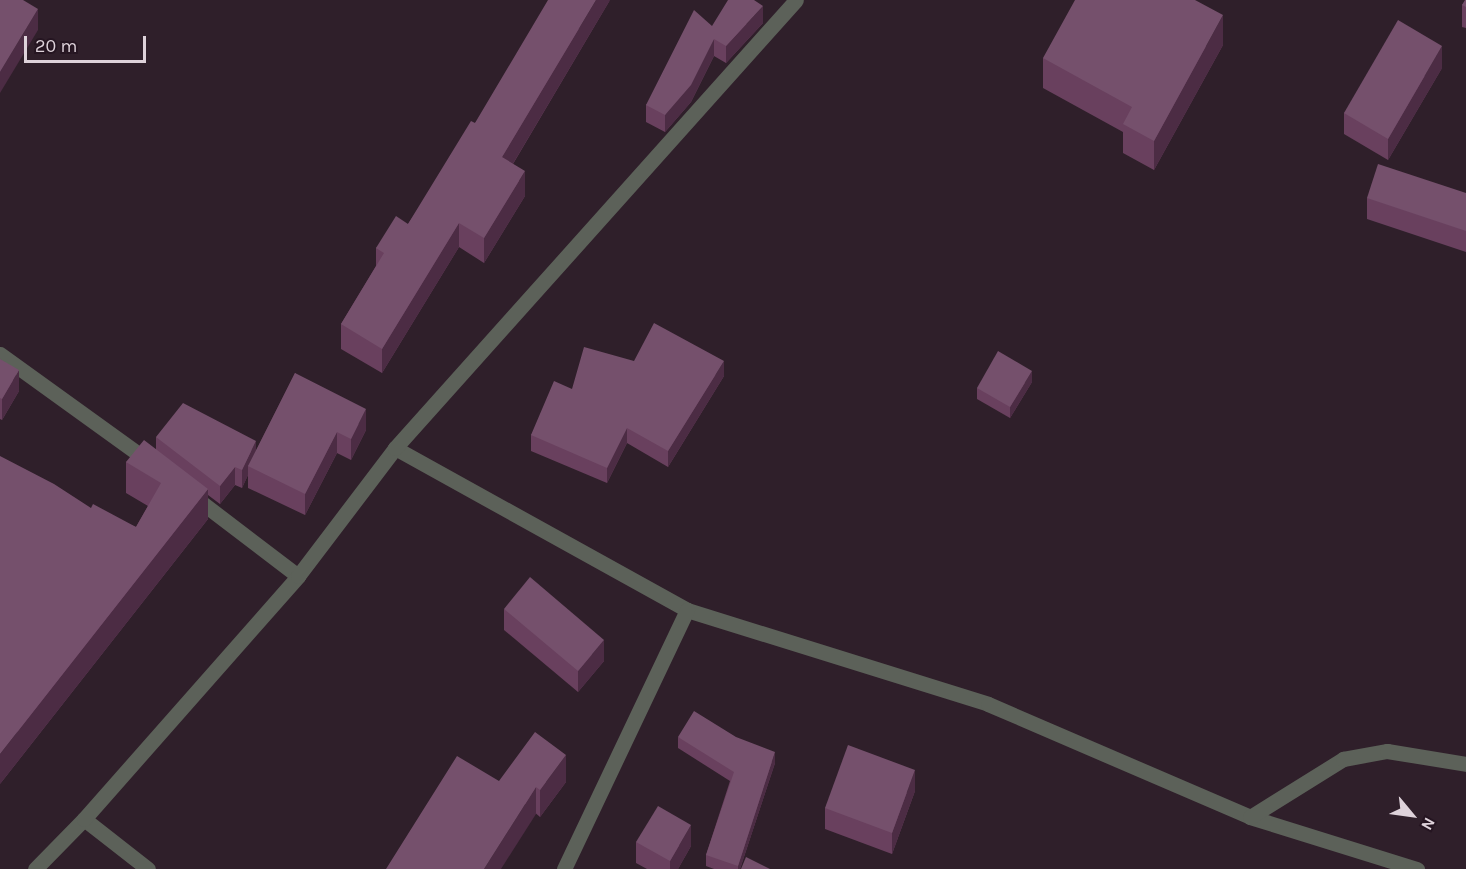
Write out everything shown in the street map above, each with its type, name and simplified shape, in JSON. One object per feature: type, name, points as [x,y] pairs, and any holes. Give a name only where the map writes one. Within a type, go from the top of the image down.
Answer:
[{"type":"street","points":[[34,869],[84,819],[298,576],[395,448],[796,0]]},
{"type":"street","points":[[0,354],[160,470]]},
{"type":"street","points":[[395,448],[687,610],[988,704],[1250,817],[1417,869]]},
{"type":"street","points":[[178,484],[298,576]]},
{"type":"street","points":[[564,869],[687,610]]},
{"type":"street","points":[[1250,817],[1343,759],[1387,751],[1466,764]]},
{"type":"street","points":[[84,819],[148,869]]},
{"type":"building","points":[[0,0],[23,0],[38,9],[0,72]]},
{"type":"building","points":[[548,0],[596,0],[502,157],[525,171],[484,238],[459,223],[382,349],[341,324],[384,253],[376,248],[396,216],[408,224],[471,121],[475,123]]},
{"type":"building","points":[[728,0],[754,0],[763,6],[726,46],[714,39],[691,85],[665,115],[646,105],[694,10],[712,26]]},
{"type":"building","points":[[1075,0],[1195,0],[1223,15],[1154,141],[1123,124],[1132,107],[1043,58]]},
{"type":"building","points":[[1398,20],[1442,46],[1388,139],[1344,113]]},
{"type":"building","points":[[1378,164],[1466,193],[1466,231],[1367,198]]},
{"type":"building","points":[[654,323],[724,361],[668,451],[627,428],[607,468],[531,435],[554,381],[572,389],[584,347],[634,361]]},
{"type":"building","points":[[998,351],[1032,371],[1010,407],[977,388]]},
{"type":"building","points":[[0,359],[19,370],[2,399],[0,398]]},
{"type":"building","points":[[295,373],[366,409],[351,439],[337,432],[305,494],[248,466]]},
{"type":"building","points":[[183,403],[256,441],[242,470],[235,467],[220,486],[156,437]]},
{"type":"building","points":[[144,440],[208,489],[0,754],[0,456],[54,484],[91,508],[93,504],[136,527],[161,483],[126,462]]},
{"type":"building","points":[[530,577],[604,640],[578,671],[504,609]]},
{"type":"building","points":[[694,711],[736,737],[775,752],[738,866],[706,855],[734,772],[678,737]]},
{"type":"building","points":[[535,732],[566,755],[540,790],[536,787],[484,869],[386,869],[457,756],[499,781]]},
{"type":"building","points":[[848,745],[915,770],[892,833],[825,808]]},
{"type":"building","points":[[658,806],[691,825],[670,861],[636,842]]},
{"type":"building","points":[[746,857],[770,869],[741,869]]}]
